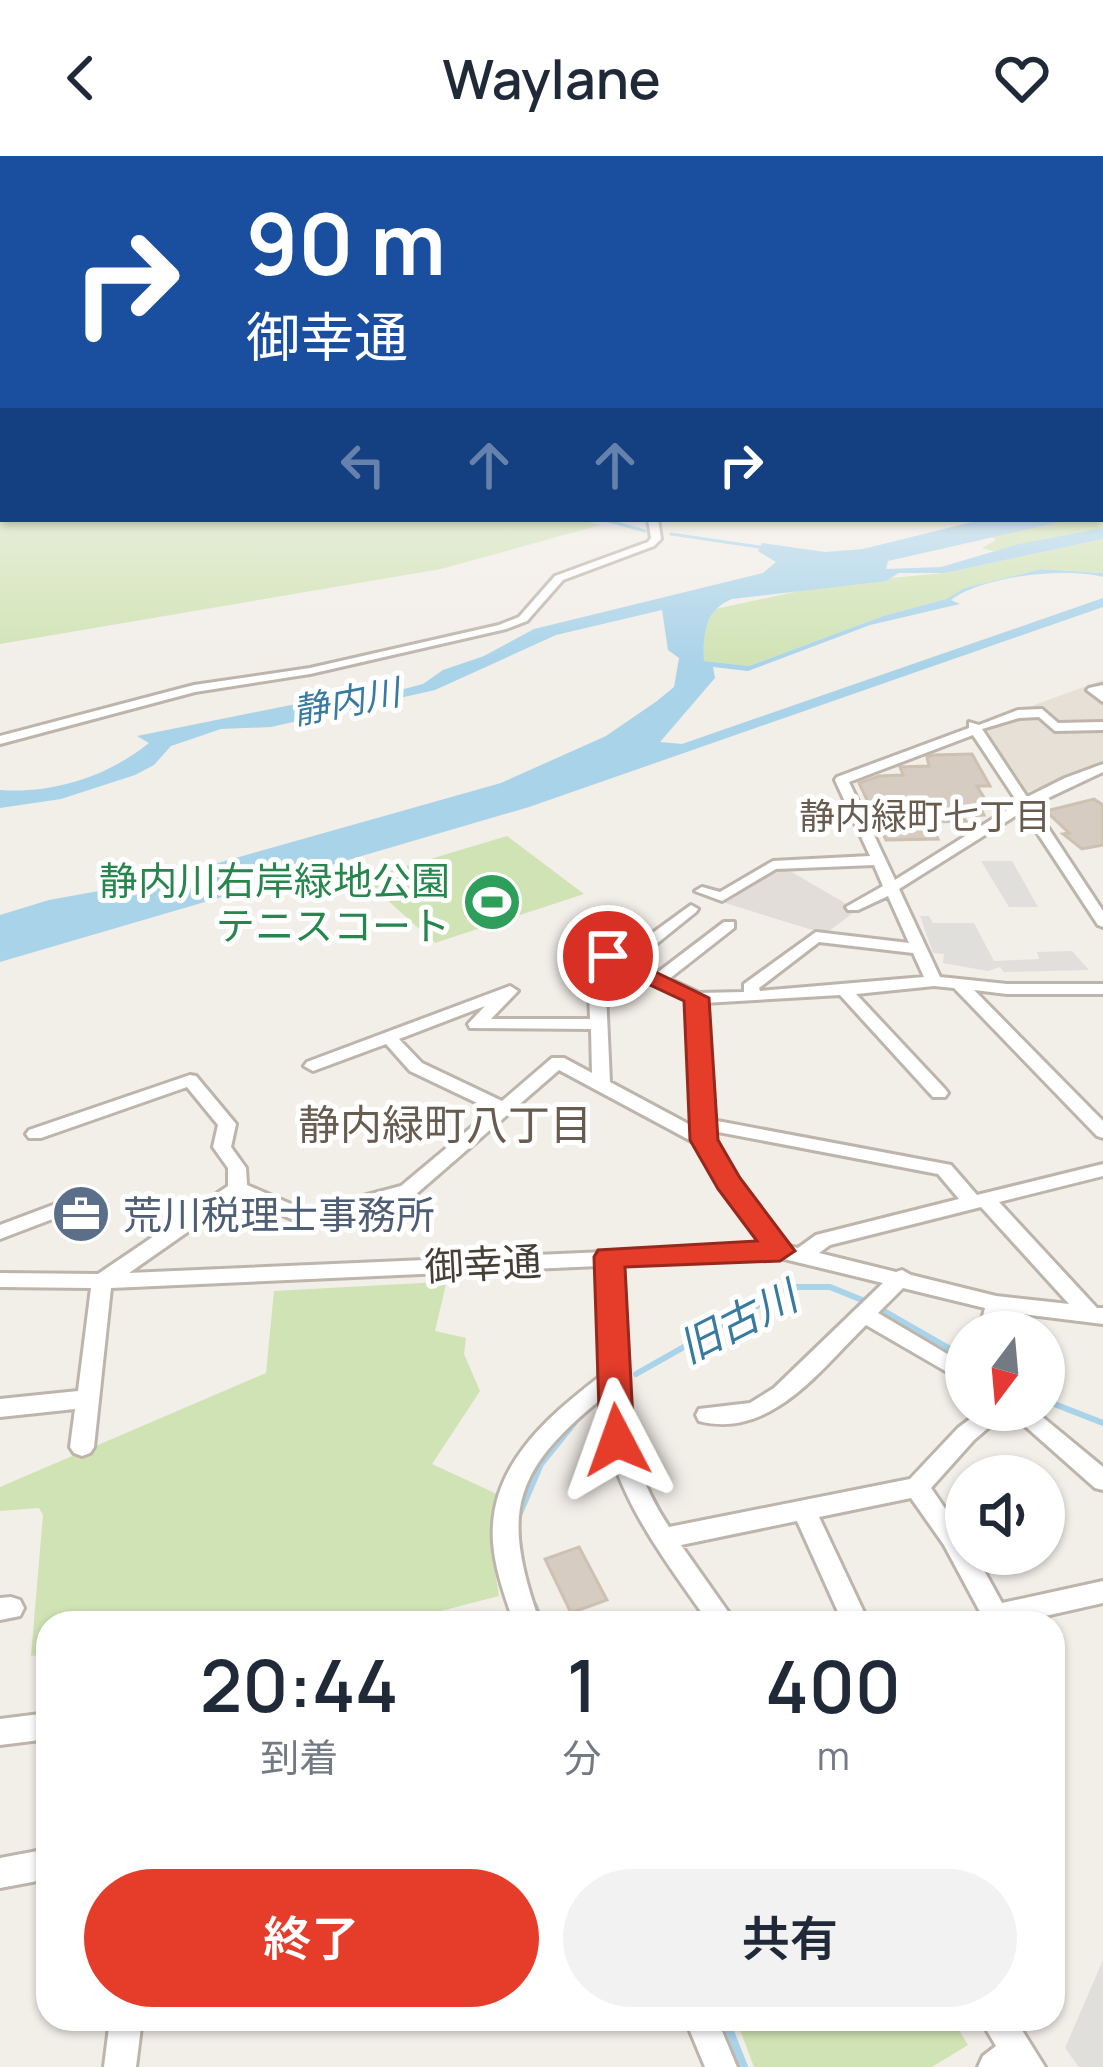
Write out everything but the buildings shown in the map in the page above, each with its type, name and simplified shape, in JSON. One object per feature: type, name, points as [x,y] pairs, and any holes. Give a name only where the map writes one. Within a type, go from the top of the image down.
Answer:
[{"type":"street","points":[[0,740],[212,685],[310,670],[502,627],[523,619],[559,578],[651,544],[656,539],[653,522]]},
{"type":"street","points":[[934,981],[842,780],[1018,714],[1042,712],[1055,727],[1103,726]]},
{"type":"street","points":[[975,728],[1097,903],[1103,922]]},
{"type":"street","points":[[853,907],[892,890],[1026,805],[1103,768]]},
{"type":"street","points":[[702,891],[722,897],[773,866],[879,860]]},
{"type":"street","points":[[623,963],[692,909]]},
{"type":"street","points":[[659,979],[729,925]]},
{"type":"street","points":[[754,997],[750,987],[816,937],[918,949]]},
{"type":"street","points":[[601,1085],[597,971],[608,956],[696,998],[934,981],[1094,990],[1103,1003]]},
{"type":"street","points":[[959,984],[1103,1132]]},
{"type":"street","points":[[842,988],[939,1093]]},
{"type":"street","points":[[313,1066],[510,991],[476,1024],[597,1024]]},
{"type":"street","points":[[696,998],[705,1132],[728,1183],[780,1251]]},
{"type":"street","points":[[389,1038],[416,1067],[501,1107]]},
{"type":"street","points":[[238,1188],[305,1218],[408,1190],[558,1062],[705,1132],[944,1169],[1097,1316]]},
{"type":"street","points":[[35,1134],[190,1080],[227,1124],[222,1147],[237,1168],[238,1188]]},
{"type":"street","points":[[804,1254],[823,1240],[1103,1170]]},
{"type":"street","points":[[82,1447],[102,1281],[238,1188]]},
{"type":"street","points":[[0,1232],[77,1202]]},
{"type":"street","name":"御幸通","points":[[0,1280],[102,1281],[780,1251],[902,1276],[996,1303],[1097,1316]]},
{"type":"street","points":[[609,1257],[614,1420],[623,1462],[665,1538],[715,1611]]},
{"type":"street","points":[[706,1414],[754,1411],[782,1394],[902,1276]]},
{"type":"street","points":[[995,1311],[996,1303]]},
{"type":"street","points":[[869,1309],[945,1361]]},
{"type":"street","points":[[522,1611],[505,1565],[511,1487],[550,1427],[613,1378]]},
{"type":"street","points":[[0,1408],[87,1399]]},
{"type":"street","points":[[665,1538],[917,1487],[970,1431]]},
{"type":"street","points":[[1044,1431],[1103,1480]]},
{"type":"street","points":[[917,1487],[953,1538],[993,1611]]},
{"type":"street","points":[[804,1510],[850,1611]]},
{"type":"street","points":[[1018,1611],[1103,1592]]},
{"type":"street","points":[[0,1732],[36,1728]]},
{"type":"street","points":[[0,1873],[36,1866]]},
{"type":"street","points":[[120,2067],[124,2031]]},
{"type":"street","points":[[706,2031],[721,2067]]},
{"type":"street","points":[[1001,2031],[1013,2061]]},
{"type":"shaded area","points":[[1103,680],[1103,763],[1025,793],[981,724]]},
{"type":"shaded area","points":[[981,861],[1012,861],[1038,907],[1009,907]]},
{"type":"shaded area","points":[[770,869],[790,871],[857,910],[825,934],[722,902]]},
{"type":"shaded area","points":[[920,916],[929,916],[933,923],[974,923],[994,961],[1039,959],[1037,952],[1072,951],[1089,970],[1004,972],[1000,967],[988,971],[943,963],[944,954],[933,953]]},
{"type":"shaded area","points":[[1103,1960],[1103,2067],[1079,2067],[1065,2048]]},
{"type":"green space","points":[[0,522],[600,525],[441,569],[0,644]]},
{"type":"green space","points":[[1103,522],[1103,528],[994,551],[982,548],[996,540],[992,537],[1034,524]]},
{"type":"green space","points":[[1103,539],[1103,573],[1041,569],[964,588],[946,599],[883,616],[749,666],[704,661],[704,629],[715,609],[836,583],[945,573]]},
{"type":"green space","points":[[507,836],[584,894],[435,943],[364,879]]},
{"type":"green space","points":[[446,1284],[435,1331],[466,1338],[464,1354],[480,1391],[432,1464],[499,1495],[490,1540],[499,1596],[441,1611],[36,1611],[36,1655],[31,1656],[43,1515],[39,1508],[0,1511],[0,1487],[266,1373],[274,1291]]},
{"type":"green space","points":[[740,2031],[959,2031],[968,2045],[932,2067],[754,2067]]},
{"type":"water","points":[[972,522],[1060,522],[888,561],[886,569],[941,567],[1019,544],[1103,528],[1103,539],[945,573],[899,573],[886,581],[732,599],[711,617],[704,661],[749,666],[883,616],[946,599],[964,588],[1041,569],[1103,573],[1103,577],[1068,573],[1003,580],[951,600],[960,604],[870,625],[748,671],[713,667],[715,678],[660,742],[682,744],[1103,598],[1103,607],[529,807],[0,962],[0,915],[49,900],[154,881],[501,783],[606,736],[657,701],[674,687],[679,658],[668,650],[662,610],[556,635],[435,690],[271,727],[221,729],[171,746],[154,765],[135,775],[61,799],[0,808],[0,790],[60,786],[98,773],[149,743],[137,736],[423,684],[443,670],[484,656],[534,629],[763,573],[776,562],[758,551],[762,543],[825,552],[863,549]]},
{"type":"waterway","points":[[613,522],[645,531]]},
{"type":"waterway","points":[[671,534],[766,548]]},
{"type":"waterway","name":"旧古川","points":[[636,1374],[790,1287],[830,1287],[867,1302]]},
{"type":"waterway","name":"旧古川","points":[[877,1307],[945,1346]]},
{"type":"waterway","name":"旧古川","points":[[1065,1408],[1103,1423]]},
{"type":"waterway","name":"旧古川","points":[[520,1513],[541,1464],[575,1422]]},
{"type":"waterway","name":"旧古川","points":[[519,1542],[523,1566]]},
{"type":"waterway","name":"旧古川","points":[[534,1606],[536,1611]]},
{"type":"waterway","name":"旧古川","points":[[730,2031],[744,2067]]},
{"type":"place","name":"静内川右岸緑地公園 テニスコート","points":[[492,902]]},
{"type":"place","name":"荒川税理士事務所","points":[[81,1214]]},
{"type":"district","name":"静内緑町七丁目","points":[[925,815]]},
{"type":"district","name":"静内緑町八丁目","points":[[445,1124]]},
{"type":"route","points":[[608,956],[696,998],[704,1140],[728,1183],[780,1251],[609,1257],[617,1440]]},
{"type":"water label","name":"静内川","points":[[346,701]]}]
